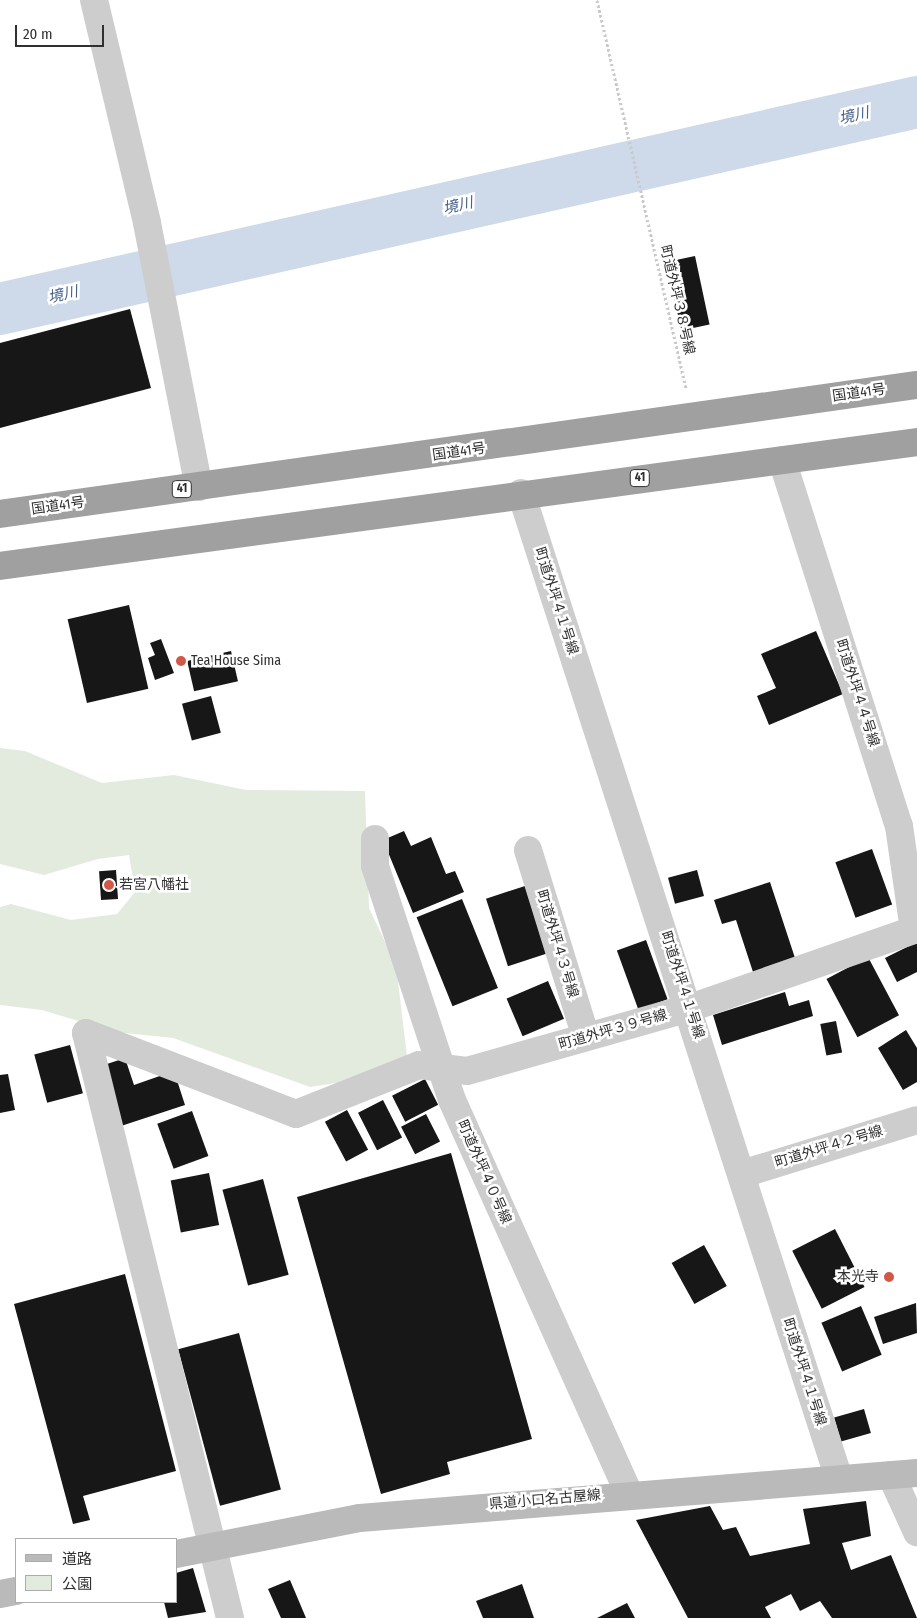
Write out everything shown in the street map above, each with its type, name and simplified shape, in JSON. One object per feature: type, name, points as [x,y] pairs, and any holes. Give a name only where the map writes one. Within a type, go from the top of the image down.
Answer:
[{"type":"highway","name":"国道41号","points":[[0,514],[917,385]]},
{"type":"highway","name":"41","points":[[0,566],[521,493],[917,442]]},
{"type":"main road","name":"県道小口名古屋線","points":[[178,1554],[212,1545],[360,1518],[629,1494],[904,1474]]},
{"type":"main road","points":[[0,1594],[15,1590]]},
{"type":"street","points":[[94,0],[146,223],[199,487]]},
{"type":"street","name":"町道外坪４４号線","points":[[782,460],[899,826],[916,930]]},
{"type":"street","name":"町道外坪４１号線","points":[[521,493],[690,1008],[839,1479]]},
{"type":"street","name":"町道外坪４０号線","points":[[375,839],[375,866],[430,1066],[452,1100],[629,1494]]},
{"type":"street","name":"町道外坪４３号線","points":[[528,850],[586,1037]]},
{"type":"street","name":"町道外坪３９号線","points":[[430,1066],[467,1071],[690,1008],[916,930]]},
{"type":"street","points":[[230,1618],[86,1033],[296,1114],[430,1066]]},
{"type":"street","name":"町道外坪４２号線","points":[[742,1174],[917,1120]]},
{"type":"street","points":[[904,1474],[917,1532]]},
{"type":"path","name":"町道外坪３８号線","points":[[597,0],[692,416]]},
{"type":"green space","points":[[0,748],[25,751],[102,783],[174,775],[246,790],[365,791],[369,908],[396,965],[407,1056],[362,1079],[310,1087],[173,1038],[115,1032],[42,1010],[0,1005],[0,907],[11,904],[71,920],[117,914],[135,892],[129,855],[98,859],[44,875],[0,864]]},
{"type":"building","points":[[695,256],[710,324],[681,330],[667,262]]},
{"type":"building","points":[[130,309],[151,388],[0,428],[0,343]]},
{"type":"building","points":[[129,605],[148,689],[87,703],[68,619]]},
{"type":"building","points":[[816,631],[843,694],[769,725],[757,696],[776,688],[761,654]]},
{"type":"building","points":[[161,639],[174,673],[155,680],[148,658],[155,655],[150,643]]},
{"type":"building","points":[[231,651],[238,681],[194,691],[187,661]]},
{"type":"building","points":[[211,696],[221,733],[192,740],[182,704]]},
{"type":"building","points":[[404,831],[411,846],[431,837],[446,874],[455,871],[464,892],[413,913],[383,840]]},
{"type":"building","points":[[872,849],[892,904],[856,918],[835,862]]},
{"type":"building","name":"若宮八幡社","points":[[116,870],[118,899],[101,900],[99,871]]},
{"type":"building","points":[[697,870],[704,896],[675,904],[668,878]]},
{"type":"building","points":[[770,882],[795,958],[753,972],[736,920],[722,924],[714,900]]},
{"type":"building","points":[[525,886],[547,954],[508,966],[486,899]]},
{"type":"building","points":[[462,899],[498,988],[453,1006],[417,917]]},
{"type":"building","points":[[646,940],[668,999],[638,1010],[617,951]]},
{"type":"building","points":[[917,942],[917,972],[897,982],[885,958]]},
{"type":"building","points":[[868,957],[899,1015],[857,1037],[827,979]]},
{"type":"building","points":[[548,981],[564,1019],[523,1036],[507,999]]},
{"type":"building","points":[[785,992],[789,1006],[809,1000],[813,1016],[722,1045],[713,1015]]},
{"type":"building","points":[[836,1021],[842,1052],[826,1055],[820,1024]]},
{"type":"building","points":[[906,1030],[917,1048],[917,1082],[903,1090],[878,1048]]},
{"type":"building","points":[[70,1045],[83,1093],[47,1103],[34,1055]]},
{"type":"building","points":[[125,1058],[134,1085],[174,1071],[185,1105],[121,1126],[101,1066]]},
{"type":"building","points":[[8,1074],[15,1110],[0,1113],[0,1075]]},
{"type":"building","points":[[425,1079],[438,1105],[405,1122],[392,1096]]},
{"type":"building","points":[[383,1100],[402,1137],[377,1150],[358,1113]]},
{"type":"building","points":[[347,1110],[368,1150],[346,1161],[325,1122]]},
{"type":"building","points":[[192,1111],[208,1156],[174,1169],[157,1124]]},
{"type":"building","points":[[426,1114],[440,1142],[415,1154],[401,1127]]},
{"type":"building","points":[[451,1153],[532,1439],[447,1462],[450,1474],[381,1494],[297,1197]]},
{"type":"building","points":[[209,1173],[219,1225],[181,1232],[171,1180]]},
{"type":"building","points":[[263,1179],[289,1275],[248,1285],[222,1190]]},
{"type":"building","points":[[835,1229],[865,1287],[822,1309],[792,1251]]},
{"type":"building","points":[[704,1245],[727,1286],[694,1304],[672,1263]]},
{"type":"building","points":[[125,1274],[176,1471],[83,1496],[90,1520],[73,1524],[14,1304]]},
{"type":"building","points":[[916,1303],[917,1333],[883,1344],[874,1317]]},
{"type":"building","points":[[861,1306],[882,1355],[842,1372],[821,1323]]},
{"type":"building","points":[[239,1333],[281,1489],[220,1506],[178,1349]]},
{"type":"building","points":[[864,1409],[871,1433],[841,1442],[834,1418]]},
{"type":"building","points":[[866,1501],[871,1536],[842,1543],[851,1570],[891,1555],[917,1618],[832,1618],[820,1601],[800,1611],[791,1594],[765,1607],[771,1618],[688,1618],[636,1520],[710,1506],[723,1530],[736,1527],[750,1556],[810,1544],[803,1509]]},
{"type":"building","points":[[193,1568],[206,1612],[168,1618],[164,1603],[178,1603],[178,1572]]},
{"type":"building","points":[[290,1580],[306,1618],[281,1618],[268,1589]]},
{"type":"building","points":[[522,1584],[534,1618],[483,1618],[476,1601]]},
{"type":"building","points":[[627,1603],[635,1618],[597,1618]]},
{"type":"waterway","name":"境川","points":[[0,309],[917,102]]},
{"type":"place","name":"Tea House Sima","points":[[181,661]]},
{"type":"place","name":"若宮八幡社","points":[[109,885]]},
{"type":"place","name":"本光寺","points":[[889,1277]]}]
